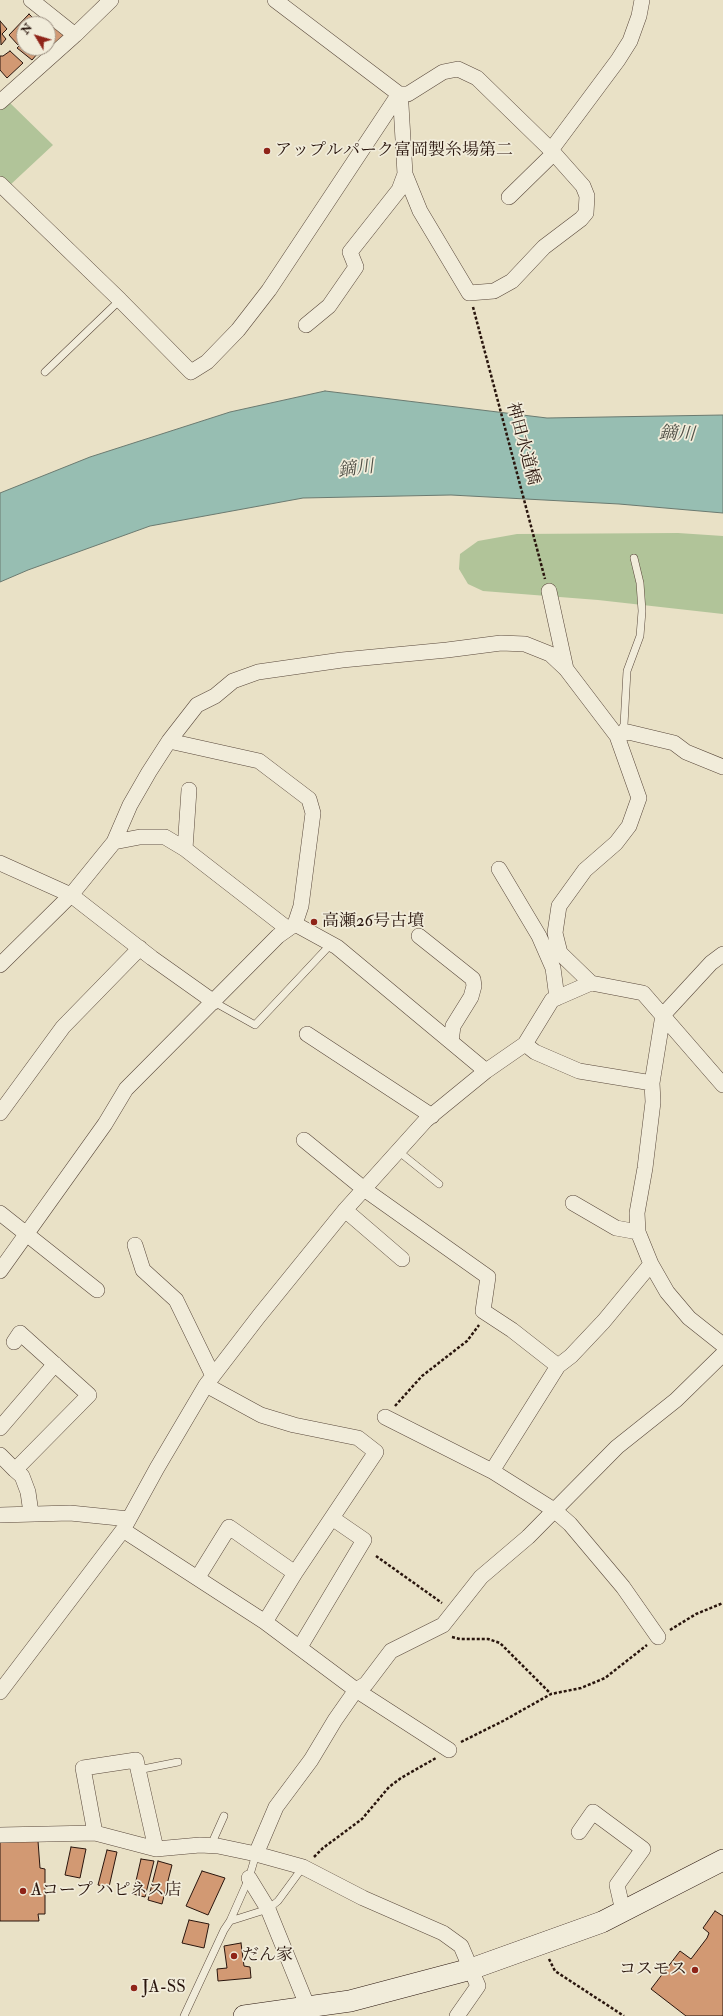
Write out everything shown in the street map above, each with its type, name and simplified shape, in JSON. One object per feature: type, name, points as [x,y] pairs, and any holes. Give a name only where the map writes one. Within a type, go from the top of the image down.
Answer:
[{"type":"street","points":[[31,0],[76,35]]},
{"type":"street","points":[[0,102],[76,35],[111,0]]},
{"type":"street","points":[[275,0],[399,94],[408,94],[443,72],[458,69],[477,78],[553,152],[583,186],[587,196],[586,212],[581,219],[544,247],[512,281],[494,291],[469,293],[420,211],[404,174]]},
{"type":"street","points":[[509,197],[553,152],[618,60],[630,40],[640,1]]},
{"type":"street","points":[[306,325],[329,306],[356,267],[350,252],[399,190],[404,174],[401,105],[399,94]]},
{"type":"street","points":[[0,184],[120,300],[191,372],[207,362],[238,330],[269,290],[399,94]]},
{"type":"street","points":[[549,591],[566,669]]},
{"type":"street","points":[[0,964],[72,895],[114,842],[130,805],[169,741],[197,705],[215,696],[232,682],[258,672],[342,660],[447,650],[501,643],[525,644],[550,654],[566,669],[617,736],[639,798],[629,826],[616,843],[585,870],[559,906],[555,933],[560,953],[590,983],[643,993],[723,1085]]},
{"type":"street","points":[[617,736],[628,732],[674,743],[686,752],[723,767]]},
{"type":"street","points":[[0,1271],[28,1234],[105,1124],[126,1089],[278,936],[291,927],[301,906],[305,885],[313,813],[309,798],[259,761],[169,741]]},
{"type":"street","points":[[186,849],[189,790]]},
{"type":"street","points":[[114,842],[140,837],[165,837],[186,849],[291,927],[331,944],[486,1071]]},
{"type":"street","points":[[0,863],[72,895],[140,948],[214,1002]]},
{"type":"street","points":[[499,869],[539,936],[553,968],[557,998]]},
{"type":"street","points":[[419,936],[473,979],[474,986],[471,997],[453,1026],[451,1042]]},
{"type":"street","points":[[0,1113],[63,1027],[140,948]]},
{"type":"street","points":[[723,954],[711,963],[663,1015],[652,1083],[653,1102],[645,1168],[637,1213],[638,1232],[651,1264],[667,1292],[689,1318],[723,1345]]},
{"type":"street","points":[[0,1692],[126,1525],[157,1468],[210,1380],[259,1316],[346,1210],[398,1151],[432,1116],[486,1071],[525,1044],[552,1000],[590,983]]},
{"type":"street","points":[[307,1034],[432,1116]]},
{"type":"street","points":[[525,1044],[535,1052],[579,1071],[652,1083]]},
{"type":"street","points":[[304,1140],[364,1189],[488,1277],[483,1311],[512,1330],[558,1366]]},
{"type":"street","points":[[573,1203],[616,1228],[638,1232]]},
{"type":"street","points":[[346,1210],[402,1258]]},
{"type":"street","points":[[0,1213],[97,1290]]},
{"type":"street","points":[[135,1245],[143,1270],[176,1300],[210,1380],[261,1415],[294,1425],[358,1438],[376,1452],[295,1573],[266,1622]]},
{"type":"street","points":[[492,1471],[558,1366],[571,1356],[594,1332],[651,1264]]},
{"type":"street","points":[[14,1342],[20,1333],[89,1395],[15,1470]]},
{"type":"street","points":[[256,1854],[276,1807],[311,1760],[335,1720],[356,1690],[366,1684],[391,1651],[443,1625],[481,1577],[528,1537],[617,1447],[676,1400],[723,1354]]},
{"type":"street","points":[[0,1428],[55,1364]]},
{"type":"street","points":[[385,1417],[492,1471],[554,1510],[570,1524],[623,1587],[658,1637]]},
{"type":"street","points":[[0,1455],[22,1476],[28,1492],[31,1513]]},
{"type":"street","points":[[0,1515],[70,1513],[126,1525],[198,1577],[266,1622],[356,1690],[449,1750]]},
{"type":"street","points":[[300,1647],[364,1540],[332,1518]]},
{"type":"street","points":[[198,1577],[229,1527],[295,1573]]},
{"type":"street","points":[[94,1834],[83,1768],[136,1760],[156,1849]]},
{"type":"street","points":[[579,1832],[594,1812],[643,1849],[617,1885],[623,1911]]},
{"type":"street","points":[[0,1836],[94,1834],[156,1849],[211,1846],[256,1854],[303,1867],[363,1898],[444,1933],[461,1946],[478,1986],[457,2016]]},
{"type":"street","points":[[244,2016],[310,2012],[471,1969],[602,1922],[723,1860]]},
{"type":"street","points":[[249,1878],[268,1909],[310,2012]]},
{"type":"lane","points":[[45,372],[120,300]]},
{"type":"lane","points":[[617,736],[624,725],[627,671],[640,636],[642,611],[640,583],[634,558]]},
{"type":"lane","points":[[214,1002],[255,1025],[331,944]]},
{"type":"lane","points":[[398,1151],[439,1184]]},
{"type":"lane","points":[[138,1770],[178,1762]]},
{"type":"lane","points":[[211,1846],[224,1816]]},
{"type":"lane","points":[[184,2016],[224,1930],[230,1922],[249,1878],[256,1854]]},
{"type":"lane","points":[[230,1922],[268,1909],[278,1901],[303,1867]]},
{"type":"path","name":"神田水道橋","points":[[472,303],[549,591]]},
{"type":"path","points":[[385,1417],[422,1376],[467,1341],[488,1314]]},
{"type":"path","points":[[376,1556],[453,1612]]},
{"type":"path","points":[[303,1867],[323,1848],[362,1819],[389,1787],[465,1739],[503,1721],[551,1694],[581,1688],[605,1678],[658,1637],[685,1620],[723,1604]]},
{"type":"path","points":[[436,1628],[445,1635],[460,1639],[488,1639],[500,1643],[551,1694]]},
{"type":"path","points":[[541,1945],[555,1971],[624,2016]]},
{"type":"green space","points":[[8,101],[53,145],[9,186],[0,178],[0,108]]},
{"type":"green space","points":[[678,533],[723,536],[723,614],[598,600],[483,591],[468,584],[459,569],[460,554],[478,541],[517,534]]},
{"type":"water","name":"鏑川","points":[[325,391],[547,418],[723,415],[723,513],[619,504],[451,495],[303,498],[150,526],[28,570],[0,582],[0,493],[90,457],[230,412]]},
{"type":"building","points":[[0,21],[7,29],[2,34],[6,39],[1,45]]},
{"type":"building","points":[[56,26],[66,34],[56,43]]},
{"type":"building","points":[[16,28],[16,43],[9,35]]},
{"type":"building","points":[[10,51],[23,63],[7,78],[0,70],[0,56],[3,56]]},
{"type":"building","points":[[27,56],[35,56],[32,60]]},
{"type":"building","name":"Aコープ ハピネス店","points":[[38,1841],[40,1868],[45,1869],[45,1914],[38,1914],[39,1921],[0,1921],[0,1842]]},
{"type":"building","points":[[71,1847],[86,1849],[80,1878],[65,1875]]},
{"type":"building","points":[[107,1850],[117,1852],[109,1887],[98,1885]]},
{"type":"building","points":[[141,1859],[154,1861],[145,1897],[133,1894]]},
{"type":"building","points":[[158,1861],[172,1865],[162,1904],[148,1900]]},
{"type":"building","points":[[202,1871],[225,1878],[208,1915],[186,1906]]},
{"type":"building","name":"コスモス","points":[[715,1911],[723,1916],[723,2016],[686,2016],[651,1989],[680,1951],[691,1959],[707,1938],[709,1933],[703,1928]]},
{"type":"building","points":[[189,1920],[209,1924],[204,1948],[182,1943]]},
{"type":"building","name":"だん家","points":[[241,1943],[244,1966],[250,1967],[251,1978],[218,1981],[217,1969],[227,1968],[224,1946]]},
{"type":"place","name":"アップルパーク富岡製糸場第二","points":[[267,151]]},
{"type":"place","name":"高瀬26号古墳","points":[[314,922]]},
{"type":"place","name":"Aコープ ハピネス店","points":[[23,1891]]},
{"type":"place","name":"だん家","points":[[234,1956]]},
{"type":"place","name":"コスモス","points":[[695,1970]]},
{"type":"place","name":"JA-SS","points":[[134,1988]]}]
